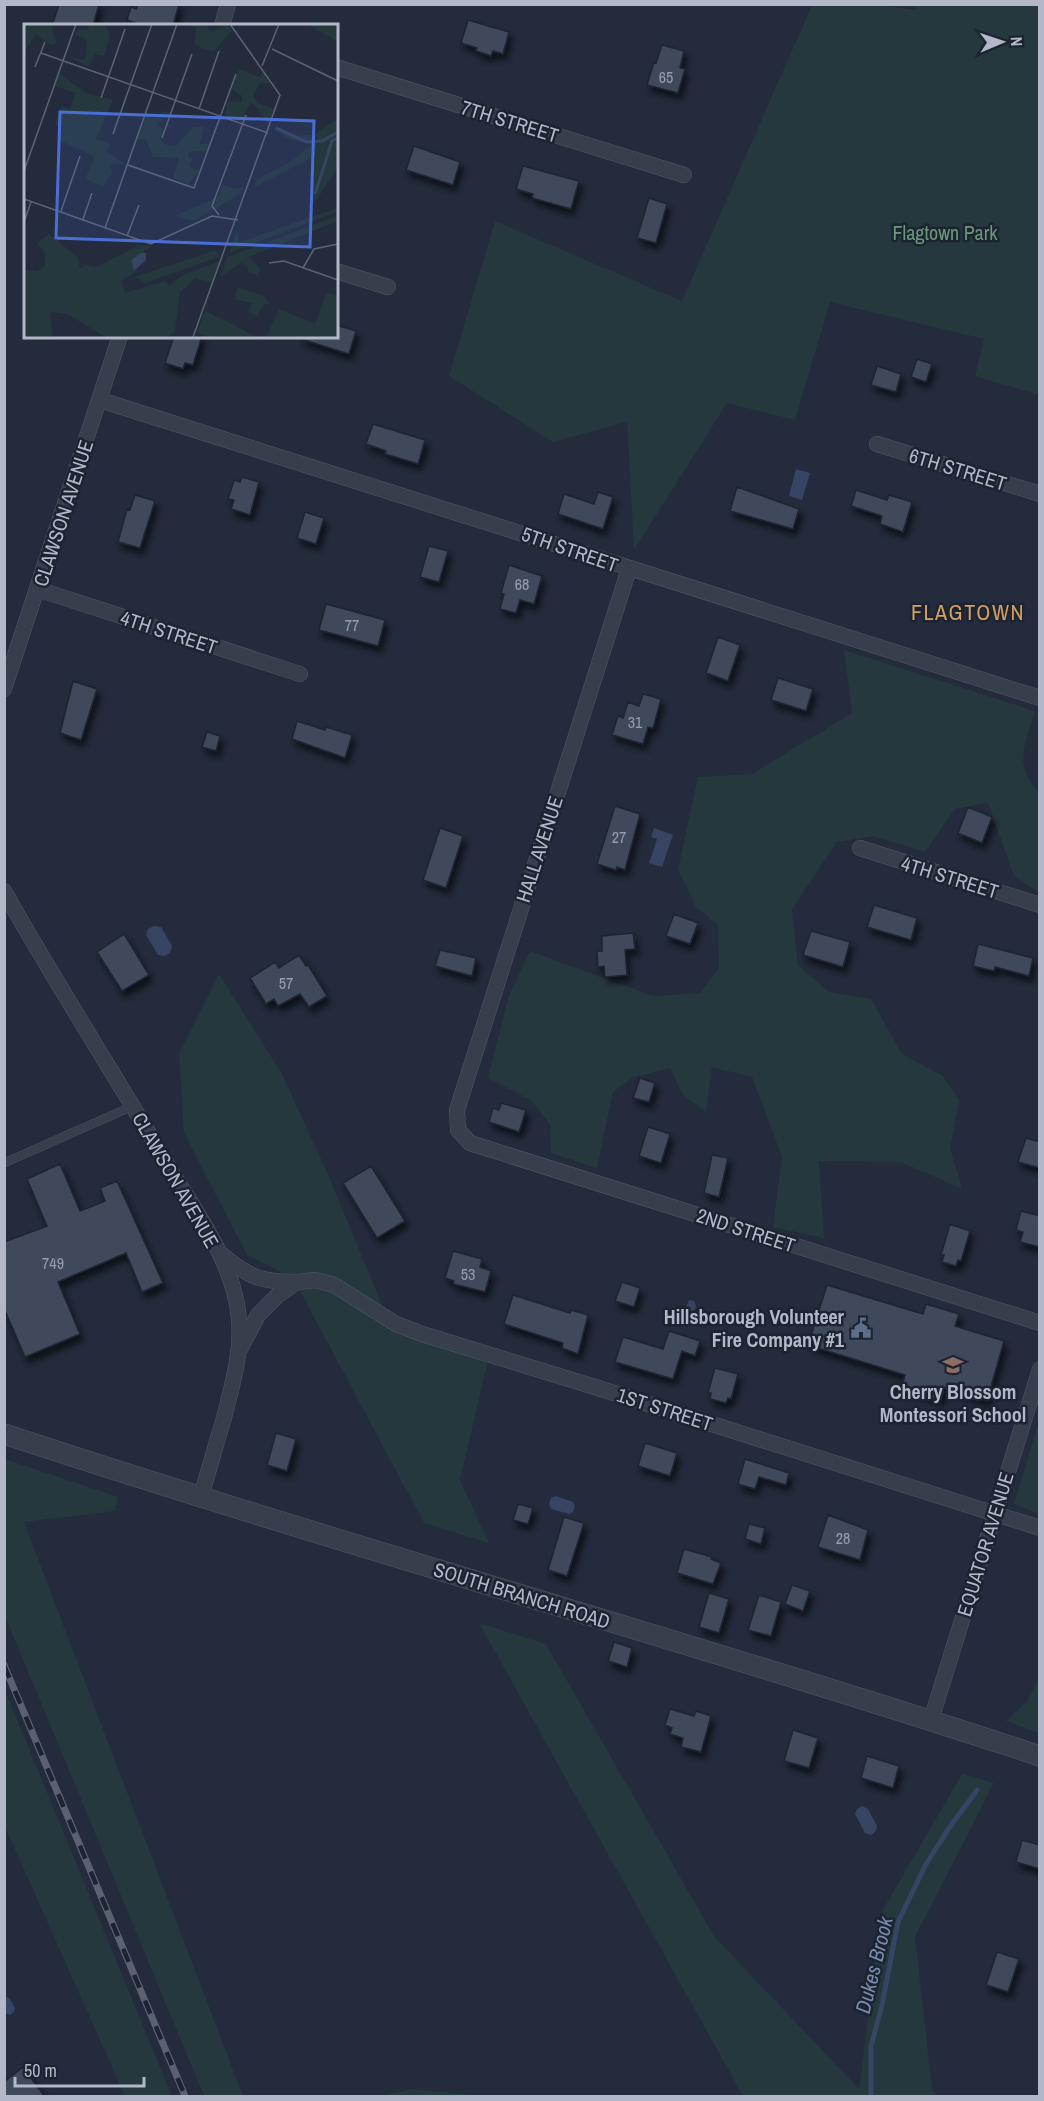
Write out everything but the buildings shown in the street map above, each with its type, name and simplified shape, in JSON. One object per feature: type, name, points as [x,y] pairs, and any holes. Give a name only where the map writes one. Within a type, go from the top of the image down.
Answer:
[{"type":"street","points":[[223,24],[228,4]]},
{"type":"street","name":"7TH STREET","points":[[338,68],[684,175]]},
{"type":"street","points":[[338,272],[388,288]]},
{"type":"street","name":"CLAWSON AVENUE","points":[[4,689],[119,338]]},
{"type":"street","name":"5TH STREET","points":[[100,400],[1040,698]]},
{"type":"street","name":"6TH STREET","points":[[877,444],[1040,495]]},
{"type":"street","name":"HALL AVENUE","points":[[458,1130],[457,1110],[629,569]]},
{"type":"street","name":"4TH STREET","points":[[37,590],[300,674]]},
{"type":"street","name":"4TH STREET","points":[[860,848],[1040,905]]},
{"type":"street","name":"CLAWSON AVENUE","points":[[4,891],[219,1253],[232,1284],[237,1303],[240,1349],[201,1496]]},
{"type":"street","name":"2ND STREET","points":[[458,1130],[471,1143],[1040,1323]]},
{"type":"street","name":"1ST STREET","points":[[219,1253],[245,1273],[256,1278],[275,1282],[315,1280],[334,1285],[396,1324],[422,1334],[1040,1528]]},
{"type":"street","points":[[240,1349],[258,1315],[277,1296],[297,1282]]},
{"type":"street","name":"EQUATOR AVENUE","points":[[931,1720],[1040,1369]]},
{"type":"street","name":"SOUTH BRANCH ROAD","points":[[4,1434],[931,1720],[1040,1756]]},
{"type":"lane","points":[[4,1163],[133,1106]]},
{"type":"green space","name":"Flagtown Park","points":[[812,5],[876,5],[915,10],[918,5],[1039,5],[1039,395],[975,376],[984,339],[830,302],[795,420],[727,403],[634,550],[627,422],[553,442],[449,376],[495,221],[682,301]]},
{"type":"green space","points":[[844,650],[1035,711],[1025,744],[1024,763],[1031,782],[1039,793],[1040,893],[1014,876],[988,803],[955,809],[925,852],[873,836],[837,842],[792,909],[798,965],[829,992],[871,999],[902,1054],[943,1076],[959,1100],[950,1148],[962,1189],[901,1162],[819,1161],[824,1238],[773,1227],[782,1157],[752,1077],[712,1067],[706,1112],[683,1095],[670,1068],[632,1078],[613,1092],[597,1168],[551,1153],[550,1125],[532,1101],[488,1078],[509,995],[530,951],[653,996],[700,993],[719,968],[718,925],[695,906],[678,869],[698,777],[752,774],[852,713]]},
{"type":"green space","points":[[219,974],[282,1074],[327,1172],[390,1324],[489,1356],[460,1480],[489,1543],[424,1523],[293,1278],[247,1255],[184,1133],[179,1054]]},
{"type":"green space","points":[[1039,1421],[1040,1514],[1014,1504]]},
{"type":"green space","points":[[5,1459],[118,1497],[115,1511],[24,1522],[243,2096],[204,2096],[5,1616]]},
{"type":"green space","points":[[479,1623],[546,1644],[714,1936],[859,2089],[881,1913],[962,1774],[994,1783],[915,1937],[932,2088],[937,2096],[743,2096]]},
{"type":"green space","points":[[1039,1677],[1039,1733],[1006,1721],[1028,1700]]},
{"type":"green space","points":[[5,1690],[172,2096],[125,2096],[5,1827]]},
{"type":"green space","points":[[411,2089],[482,2096],[381,2096]]},
{"type":"water","points":[[796,469],[810,473],[802,500],[789,496]]},
{"type":"water","points":[[654,828],[673,835],[662,867],[649,863],[657,839],[651,837]]},
{"type":"water","points":[[154,926],[161,927],[172,946],[170,953],[165,956],[158,955],[146,935],[148,929]]},
{"type":"water","points":[[689,1300],[694,1301],[696,1306],[691,1322],[686,1324],[682,1322],[682,1318]]},
{"type":"water","points":[[556,1496],[573,1502],[575,1507],[573,1512],[569,1514],[551,1509],[549,1504],[551,1498]]},
{"type":"water","points":[[862,1806],[868,1809],[877,1826],[876,1831],[871,1835],[865,1833],[855,1814]]},
{"type":"water","points":[[5,1996],[15,2008],[10,2015],[5,2013]]},
{"type":"waterway","name":"Dukes Brook","points":[[871,2096],[871,2046],[882,2005],[898,1922],[925,1866],[977,1790]]},
{"type":"railway","points":[[4,1665],[185,2096]]},
{"type":"place","name":"Hillsborough Volunteer Fire Company #1","points":[[861,1328]]},
{"type":"place","name":"Cherry Blossom Montessori School","points":[[953,1365]]},
{"type":"district","name":"FLAGTOWN","points":[[968,612]]}]
